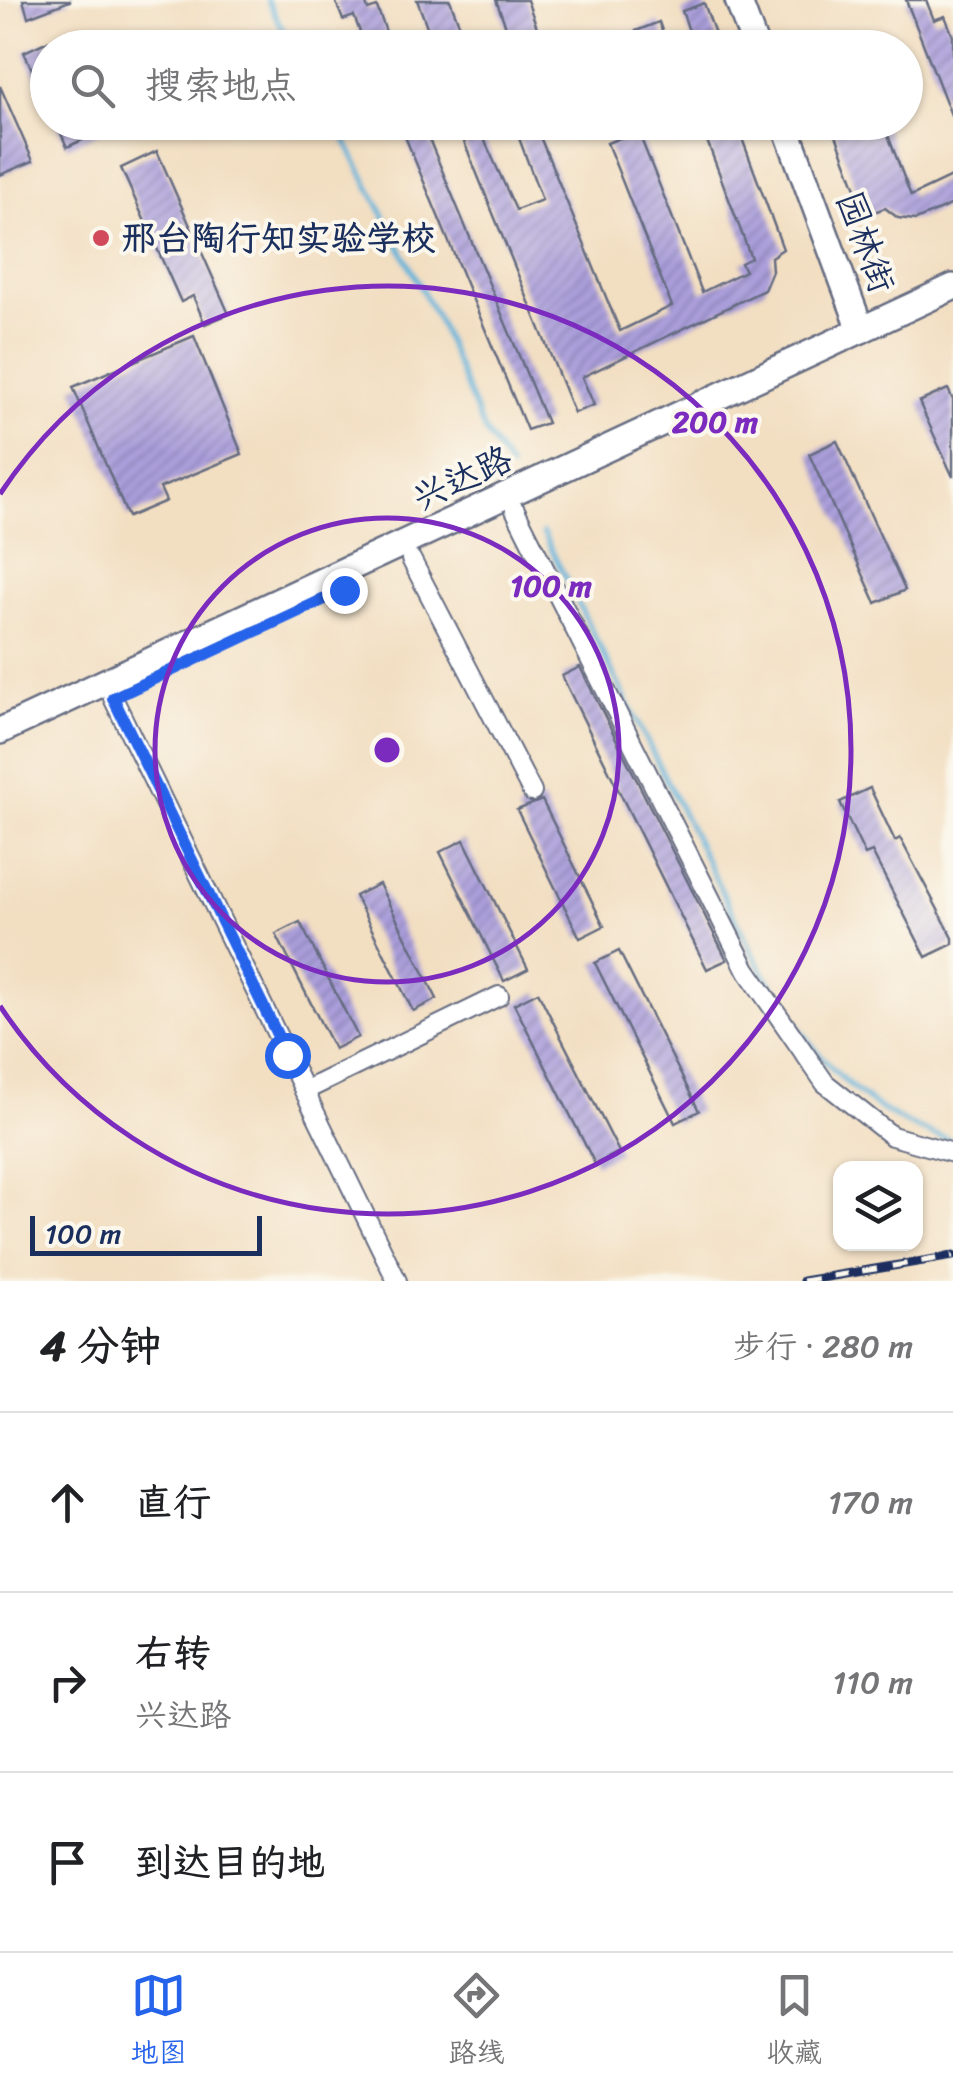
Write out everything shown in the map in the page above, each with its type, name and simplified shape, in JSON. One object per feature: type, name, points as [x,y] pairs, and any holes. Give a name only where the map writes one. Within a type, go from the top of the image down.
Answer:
[{"type":"main road","points":[[738,0],[749,30]]},
{"type":"main road","name":"园林街","points":[[791,140],[861,330]]},
{"type":"main road","name":"兴达路","points":[[0,731],[953,286]]},
{"type":"main road","name":"兴达路","points":[[0,750],[953,306]]},
{"type":"street","points":[[515,510],[592,656],[746,969],[790,1037],[826,1083],[892,1136],[953,1153]]},
{"type":"street","points":[[411,559],[532,792]]},
{"type":"street","points":[[113,698],[397,1281]]},
{"type":"street","points":[[304,1091],[499,996]]},
{"type":"building","points":[[23,0],[70,0],[70,1],[28,17]]},
{"type":"building","points":[[335,0],[365,0],[368,10],[377,7],[385,30],[359,30],[354,16],[343,20]]},
{"type":"building","points":[[417,0],[450,0],[461,30],[428,30]]},
{"type":"building","points":[[496,0],[527,0],[538,30],[507,30]]},
{"type":"building","points":[[906,0],[926,0],[934,20],[945,16],[953,36],[953,120],[923,43],[923,30],[918,30]]},
{"type":"building","points":[[704,3],[714,30],[689,30],[682,11]]},
{"type":"building","points":[[659,22],[662,30],[639,30]]},
{"type":"building","points":[[0,86],[33,161],[0,175]]},
{"type":"building","points":[[64,140],[82,140],[67,147]]},
{"type":"building","points":[[406,140],[429,140],[547,423],[527,430]]},
{"type":"building","points":[[463,140],[484,140],[516,210],[542,200],[520,140],[541,140],[620,331],[672,306],[607,143],[642,140],[702,292],[745,271],[741,263],[751,258],[707,140],[743,140],[783,249],[771,257],[772,271],[764,290],[582,377],[594,405],[574,413]]},
{"type":"building","points":[[838,140],[890,140],[911,196],[953,176],[953,204],[916,220],[898,218],[885,208],[866,215]]},
{"type":"building","points":[[157,151],[229,314],[205,324],[193,296],[181,302],[121,168]]},
{"type":"building","points":[[194,336],[242,454],[160,488],[166,501],[128,517],[73,387]]},
{"type":"building","points":[[948,389],[953,400],[953,477],[919,402]]},
{"type":"building","points":[[837,441],[905,590],[876,603],[809,454]]},
{"type":"building","points":[[580,667],[727,960],[707,969],[562,676]]},
{"type":"building","points":[[870,788],[895,841],[900,838],[953,938],[953,944],[926,957],[872,852],[865,855],[840,802]]},
{"type":"building","points":[[542,800],[604,926],[580,938],[517,810]]},
{"type":"building","points":[[464,840],[528,969],[504,981],[440,852]]},
{"type":"building","points":[[379,884],[437,999],[413,1011],[355,896]]},
{"type":"building","points":[[300,922],[358,1037],[334,1049],[276,934]]},
{"type":"building","points":[[619,951],[699,1111],[675,1123],[595,963]]},
{"type":"building","points":[[538,992],[619,1152],[595,1164],[514,1004]]},
{"type":"waterway","points":[[267,0],[283,30]]},
{"type":"waterway","points":[[345,140],[440,325],[484,430],[510,468]]},
{"type":"waterway","points":[[543,533],[752,952],[791,1016],[811,1044],[857,1091],[884,1111],[953,1141]]},
{"type":"railway","points":[[803,1281],[953,1256]]},
{"type":"place","name":"邢台陶行知实验学校","points":[[101,238]]},
{"type":"route","points":[[287,1055],[113,698],[344,590]]}]
